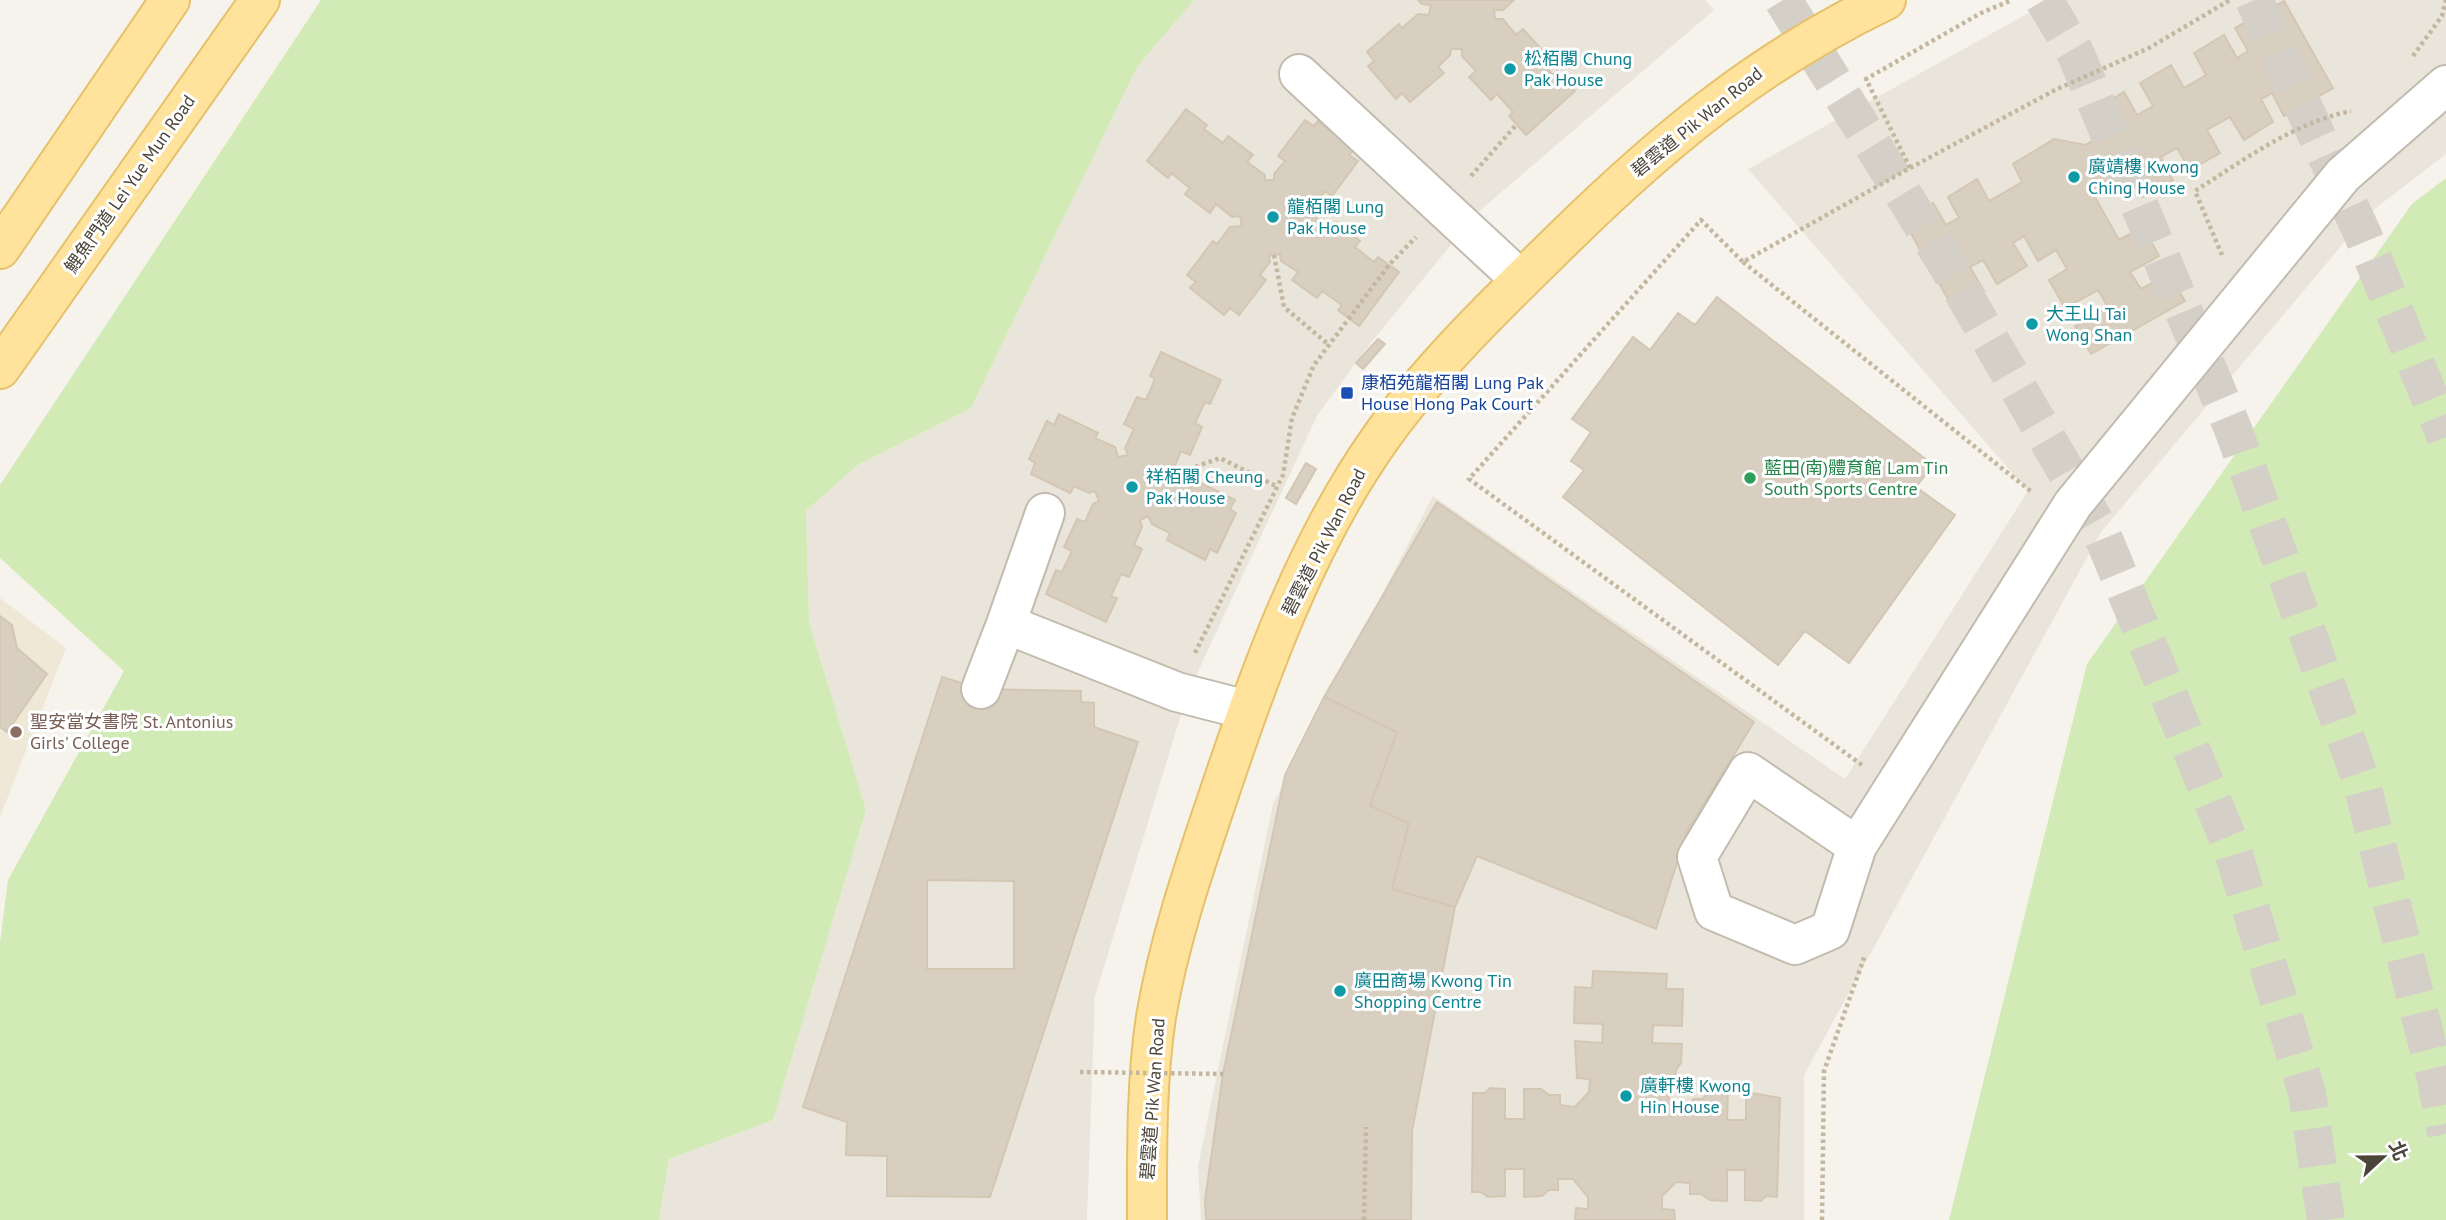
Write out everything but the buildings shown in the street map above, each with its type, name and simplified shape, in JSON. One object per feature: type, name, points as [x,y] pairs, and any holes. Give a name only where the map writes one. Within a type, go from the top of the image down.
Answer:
[{"type":"main road","points":[[0,249],[170,0]]},
{"type":"main road","name":"鯉魚門道 Lei Yue Mun Road","points":[[0,369],[260,0]]},
{"type":"main road","name":"碧雲道 Pik Wan Road","points":[[1147,1220],[1156,1019],[1174,934],[1247,709],[1310,564],[1355,476],[1410,399],[1485,315],[1623,180],[1727,96],[1815,36],[1886,0]]},
{"type":"lane","points":[[1299,74],[1521,280]]},
{"type":"lane","points":[[1857,846],[1748,772],[1697,857],[1714,911],[1794,945],[1830,930],[1857,846],[2073,504],[2343,174],[2446,85]]},
{"type":"lane","points":[[981,690],[1045,513]]},
{"type":"lane","points":[[1006,624],[1177,692],[1247,709]]},
{"type":"path","points":[[1910,168],[1866,79],[1981,13],[2012,0]]},
{"type":"path","points":[[1743,261],[2055,90],[2149,48],[2231,0]]},
{"type":"path","points":[[2227,265],[2195,191],[2279,137],[2336,114],[2363,109]]},
{"type":"path","points":[[1191,661],[1283,475],[1286,446],[1302,390],[1328,344],[1389,265],[1517,124]]},
{"type":"path","points":[[1868,770],[1469,479],[1701,220],[1743,261],[2042,500]]},
{"type":"path","points":[[1274,256],[1284,307],[1328,344]]},
{"type":"path","points":[[1169,476],[1220,458],[1276,486]]},
{"type":"path","points":[[1822,1220],[1824,1070],[1869,943]]},
{"type":"path","points":[[1080,1072],[1223,1074]]},
{"type":"path","points":[[1364,1220],[1366,1127]]},
{"type":"shaded area","points":[[1194,0],[1705,0],[1714,10],[1477,213],[1365,350],[1317,416],[1187,695],[1095,996],[1087,1220],[659,1220],[669,1159],[773,1120],[866,810],[809,622],[806,511],[859,464],[971,408],[1137,67]]},
{"type":"shaded area","points":[[2052,0],[2446,0],[2446,154],[2368,214],[2101,532],[1804,1075],[1804,1220],[1201,1220],[1198,1166],[1273,804],[1433,496],[1845,779],[2028,491],[1748,169]]},
{"type":"shaded area","name":"聖安當女書院 St. Antonius Girls' College","points":[[0,598],[66,648],[0,817]]},
{"type":"green space","points":[[321,0],[1194,0],[1137,67],[971,408],[859,464],[806,511],[809,622],[866,810],[773,1120],[669,1159],[659,1220],[0,1220],[0,943],[8,880],[124,671],[0,558],[0,485]]},
{"type":"green space","points":[[2446,178],[2446,1220],[1949,1220],[2087,664],[2412,204]]},
{"type":"tunnel","points":[[1783,0],[1947,265],[2101,532],[2232,848],[2307,1093],[2326,1220]]},
{"type":"tunnel","points":[[2044,0],[2075,52],[2233,429],[2361,780],[2436,1079],[2446,1134]]},
{"type":"tunnel","points":[[2254,0],[2363,235],[2446,437]]},
{"type":"place","name":"松栢閣 Chung Pak House","points":[[1510,69]]},
{"type":"place","name":"廣靖樓 Kwong Ching House","points":[[2074,177]]},
{"type":"place","name":"龍栢閣 Lung Pak House","points":[[1273,217]]},
{"type":"place","name":"大王山 Tai Wong Shan","points":[[2032,324]]},
{"type":"place","name":"康栢苑龍栢閣 Lung Pak House Hong Pak Court","points":[[1347,393]]},
{"type":"place","name":"藍田(南)體育館 Lam Tin South Sports Centre","points":[[1750,478]]},
{"type":"place","name":"祥栢閣 Cheung Pak House","points":[[1132,487]]},
{"type":"place","name":"聖安當女書院 St. Antonius Girls' College","points":[[16,732]]},
{"type":"place","name":"廣田商場 Kwong Tin Shopping Centre","points":[[1340,991]]},
{"type":"place","name":"廣軒樓 Kwong Hin House","points":[[1626,1096]]}]
